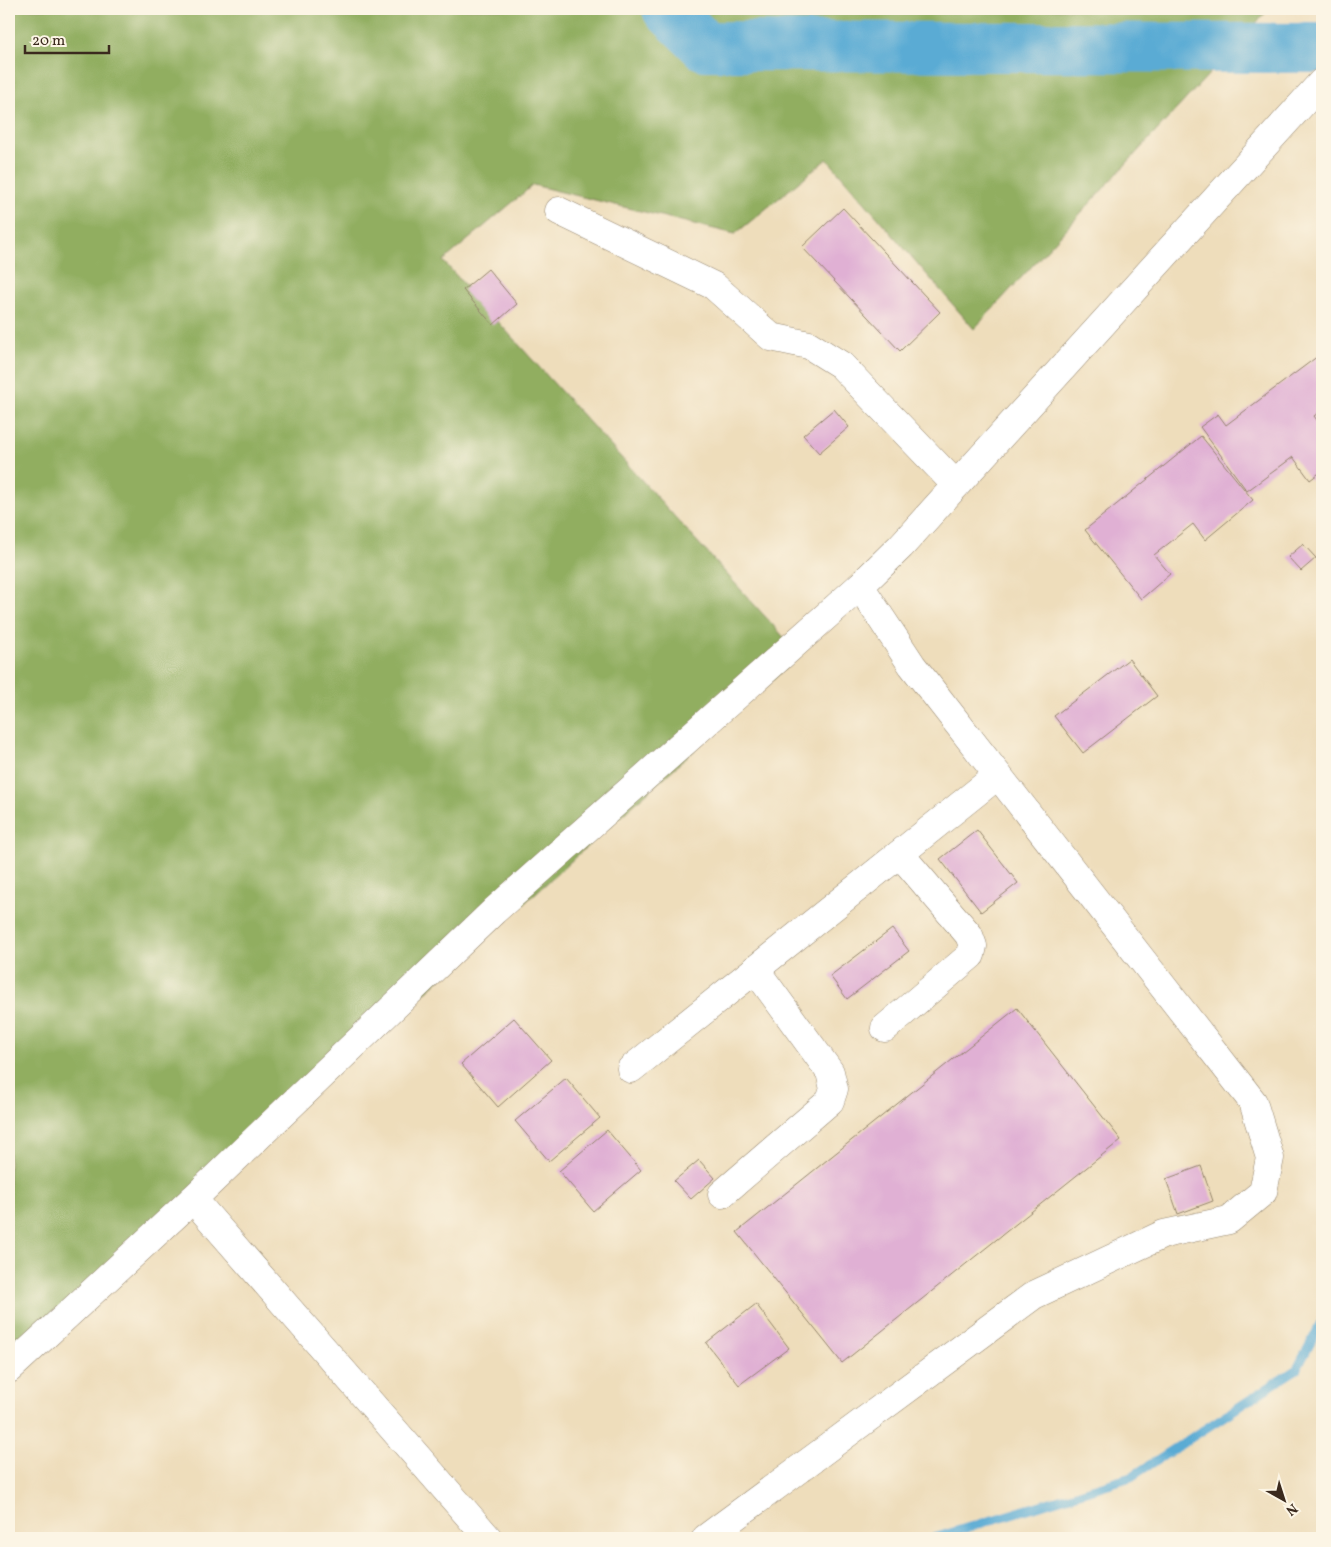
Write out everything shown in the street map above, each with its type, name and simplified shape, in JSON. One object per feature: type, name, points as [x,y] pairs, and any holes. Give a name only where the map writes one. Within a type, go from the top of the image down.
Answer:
[{"type":"street","points":[[9,1369],[193,1199],[494,911],[860,586],[901,546],[1322,82]]},
{"type":"street","points":[[559,211],[714,286],[771,337],[809,346],[841,365],[956,485]]},
{"type":"street","points":[[706,1538],[1034,1295],[1164,1234],[1229,1220],[1263,1192],[1270,1158],[1254,1102],[912,665],[860,586]]},
{"type":"street","points":[[631,1069],[998,775]]},
{"type":"street","points":[[885,1028],[971,954],[973,946],[969,935],[900,854]]},
{"type":"street","points":[[722,1194],[830,1100],[834,1089],[830,1072],[755,969]]},
{"type":"street","points":[[193,1199],[488,1538]]},
{"type":"green space","points":[[9,9],[1269,9],[974,329],[827,159],[735,234],[533,185],[443,261],[800,655],[9,1367]]},
{"type":"building","points":[[843,208],[940,312],[900,351],[802,247]]},
{"type":"building","points":[[488,269],[517,304],[493,325],[463,290]]},
{"type":"building","points":[[1322,353],[1322,410],[1314,416],[1322,427],[1322,471],[1310,480],[1293,457],[1247,491],[1200,427],[1218,414],[1226,425]]},
{"type":"building","points":[[834,409],[849,427],[819,453],[803,435]]},
{"type":"building","points":[[1201,436],[1253,500],[1205,540],[1193,524],[1154,555],[1170,574],[1141,599],[1085,530]]},
{"type":"building","points":[[1303,544],[1316,558],[1301,571],[1288,557]]},
{"type":"building","points":[[1129,659],[1157,696],[1083,753],[1054,716]]},
{"type":"building","points":[[977,830],[1018,883],[981,912],[940,859]]},
{"type":"building","points":[[892,929],[909,951],[847,999],[830,976]]},
{"type":"building","points":[[1017,1008],[1121,1140],[842,1363],[737,1232]]},
{"type":"building","points":[[514,1018],[551,1060],[498,1107],[461,1064]]},
{"type":"building","points":[[566,1078],[600,1118],[549,1161],[515,1121]]},
{"type":"building","points":[[607,1130],[641,1170],[593,1211],[559,1171]]},
{"type":"building","points":[[699,1160],[715,1178],[691,1199],[674,1181]]},
{"type":"building","points":[[1201,1166],[1213,1201],[1178,1214],[1166,1179]]},
{"type":"building","points":[[756,1304],[789,1348],[739,1385],[706,1343]]},
{"type":"waterway","points":[[667,9],[705,46],[1317,48]]},
{"type":"waterway","points":[[1317,48],[1322,59]]},
{"type":"waterway","points":[[934,1538],[1131,1477],[1297,1369],[1322,1321]]}]
